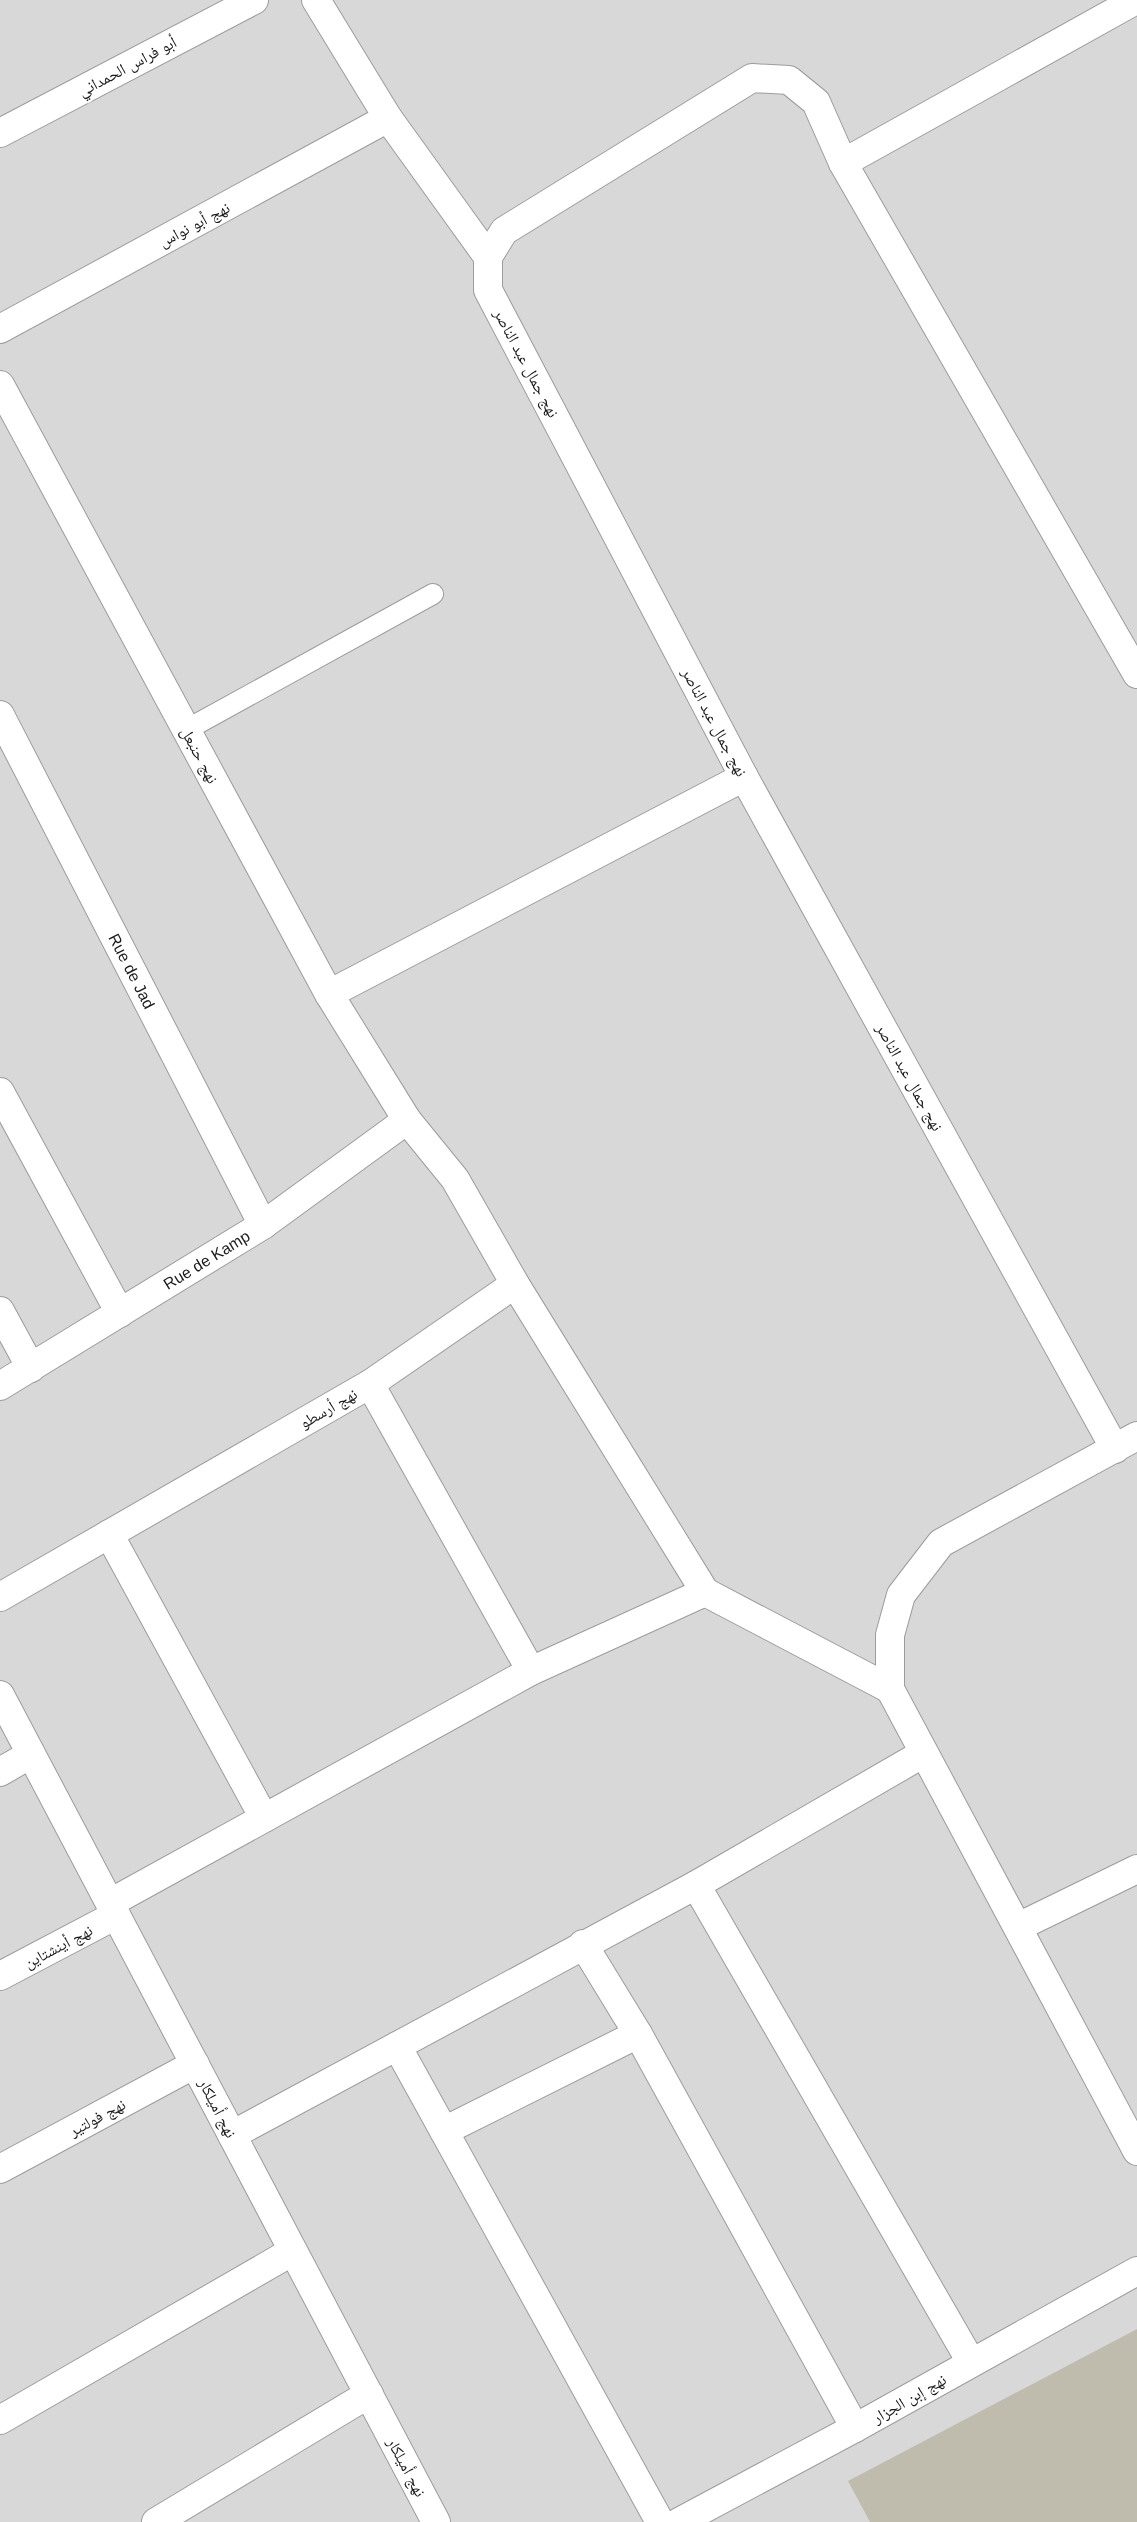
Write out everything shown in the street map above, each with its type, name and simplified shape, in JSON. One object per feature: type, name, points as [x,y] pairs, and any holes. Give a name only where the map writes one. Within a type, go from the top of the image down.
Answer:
[{"type":"street","name":"أبو فراس الحمداني","points":[[0,133],[254,0]]},
{"type":"street","points":[[316,0],[388,118],[488,257],[504,231],[752,78],[789,80],[816,102],[843,163],[1137,674]]},
{"type":"street","points":[[843,163],[1136,0]]},
{"type":"street","name":"نهج أبو نواس","points":[[0,329],[388,118]]},
{"type":"street","name":"نهج جمال عبد الناصر","points":[[488,257],[488,290],[744,778],[1126,1442]]},
{"type":"street","name":"نهج حنبعل","points":[[0,385],[329,994],[407,1120],[455,1179],[515,1284],[705,1592]]},
{"type":"street","name":"Rue de Jad","points":[[0,715],[263,1225]]},
{"type":"street","points":[[329,994],[744,778]]},
{"type":"street","points":[[0,1092],[120,1313]]},
{"type":"street","name":"Rue de Kamp","points":[[0,1386],[263,1225],[407,1120]]},
{"type":"street","points":[[370,1384],[515,1284]]},
{"type":"street","points":[[0,1311],[30,1368]]},
{"type":"street","name":"نهج أرسطو","points":[[0,1597],[370,1384],[531,1671]]},
{"type":"street","points":[[1126,1442],[941,1543],[901,1595],[890,1635],[890,1689],[1137,2151]]},
{"type":"street","points":[[109,1534],[264,1818]]},
{"type":"street","points":[[705,1592],[890,1689]]},
{"type":"street","name":"نهج أينشتاين","points":[[0,1976],[264,1818],[531,1671],[705,1592]]},
{"type":"street","name":"نهج أميلكار","points":[[0,1695],[436,2522]]},
{"type":"street","points":[[232,2135],[583,1944],[696,1885],[924,1753]]},
{"type":"street","points":[[0,1772],[31,1754]]},
{"type":"street","points":[[1018,1927],[1137,1869]]},
{"type":"street","points":[[696,1885],[971,2362]]},
{"type":"street","points":[[583,1944],[638,2034],[855,2428]]},
{"type":"street","points":[[444,2131],[638,2034]]},
{"type":"street","points":[[397,2046],[660,2522]]},
{"type":"street","name":"نهج فولتير","points":[[0,2169],[195,2064]]},
{"type":"street","points":[[0,2420],[293,2251]]},
{"type":"street","name":"نهج إبن الجزار","points":[[679,2522],[855,2428],[1137,2271]]},
{"type":"street","points":[[156,2522],[368,2394]]},
{"type":"lane","points":[[186,730],[433,594]]},
{"type":"shaded area","points":[[0,0],[1137,0],[1137,2522],[0,2522]]},
{"type":"shaded area","points":[[1137,2329],[1137,2522],[870,2522],[848,2481]]}]
